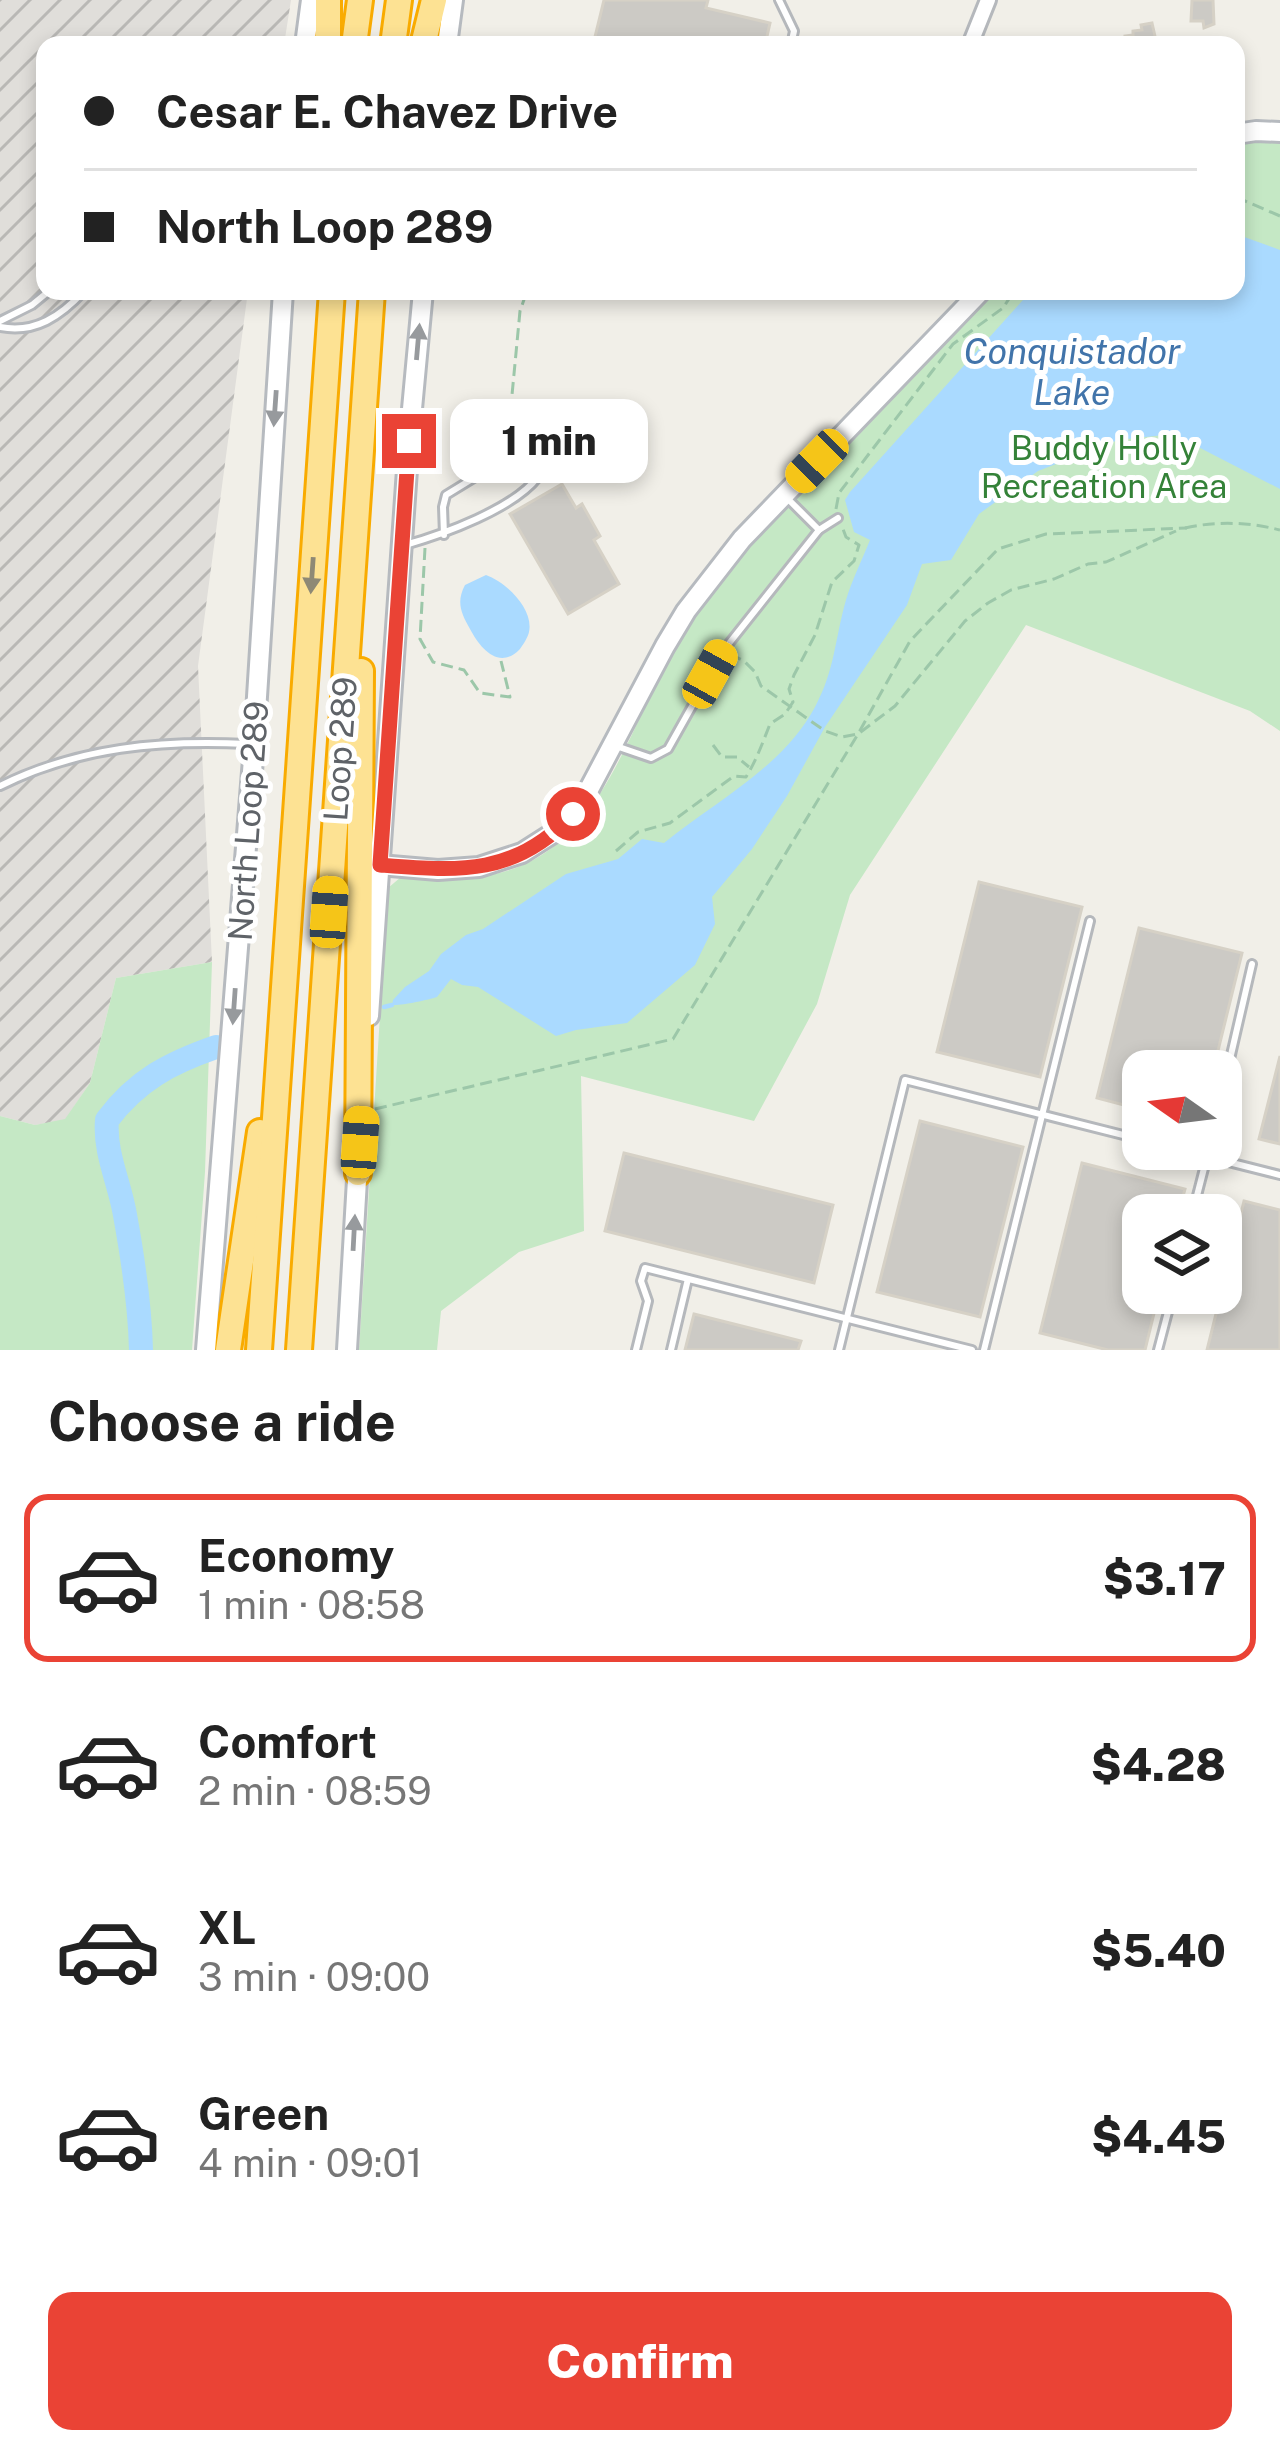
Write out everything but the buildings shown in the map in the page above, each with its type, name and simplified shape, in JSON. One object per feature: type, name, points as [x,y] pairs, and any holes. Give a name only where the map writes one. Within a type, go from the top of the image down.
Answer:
[{"type":"highway","points":[[328,0],[328,36]]},
{"type":"highway","points":[[355,36],[360,0]]},
{"type":"highway","points":[[394,36],[399,0]]},
{"type":"highway","points":[[425,36],[434,0]]},
{"type":"highway","name":"Loop 289","points":[[259,1350],[329,300]]},
{"type":"highway","name":"Loop 289","points":[[299,1350],[371,300]]},
{"type":"highway","points":[[358,486],[367,530],[358,878],[358,1173]]},
{"type":"highway","points":[[227,1350],[282,1012]]},
{"type":"main road","points":[[306,36],[311,0]]},
{"type":"main road","points":[[448,36],[453,0]]},
{"type":"main road","points":[[1245,132],[1280,132]]},
{"type":"main road","name":"North Loop 289","points":[[206,1350],[254,744],[282,300]]},
{"type":"main road","points":[[347,1350],[422,300]]},
{"type":"main road","points":[[380,865],[458,870],[501,862],[558,830],[573,814],[686,611],[742,539],[971,300]]},
{"type":"street","points":[[974,36],[988,0]]},
{"type":"lane","points":[[779,0],[793,36]]},
{"type":"lane","points":[[0,324],[38,300]]},
{"type":"lane","points":[[0,324],[15,330],[51,320],[77,300]]},
{"type":"lane","points":[[402,546],[444,535],[531,486],[538,477],[524,450],[446,495],[444,535]]},
{"type":"lane","points":[[784,495],[818,530]]},
{"type":"lane","points":[[613,745],[651,758],[668,749],[723,651],[818,530],[838,518]]},
{"type":"lane","points":[[0,786],[61,761],[118,747],[175,742],[254,744]]},
{"type":"lane","points":[[984,1350],[1090,921]]},
{"type":"lane","points":[[1232,1050],[1252,964]]},
{"type":"lane","points":[[839,1350],[905,1080],[1122,1135]]},
{"type":"lane","points":[[1242,1163],[1280,1175]]},
{"type":"lane","points":[[636,1350],[648,1301],[641,1281],[645,1268],[972,1350]]},
{"type":"lane","points":[[670,1350],[688,1279]]},
{"type":"lane","points":[[1158,1350],[1167,1314]]},
{"type":"path","points":[[1245,201],[1280,216]]},
{"type":"path","points":[[520,429],[512,395],[524,300]]},
{"type":"path","points":[[616,851],[638,832],[670,823],[734,776],[746,777],[770,724],[793,702],[789,689],[815,635],[832,582],[854,561],[859,545],[846,537],[838,518],[839,493],[934,366],[965,333],[1008,300]]},
{"type":"path","points":[[362,1112],[673,1039],[910,641],[998,549],[1046,534],[1227,524],[1280,530]]},
{"type":"path","points":[[723,651],[755,672],[761,686],[825,730],[842,737],[858,734],[895,706],[965,621],[988,603],[1011,590],[1106,562],[1187,528]]},
{"type":"path","points":[[425,540],[420,639],[433,662],[464,670],[480,693],[510,697],[501,661]]},
{"type":"path","points":[[712,746],[722,757],[737,757],[750,769]]},
{"type":"shaded area","points":[[0,0],[291,0],[285,36],[36,36],[36,300],[247,300],[198,666],[212,962],[116,978],[90,1083],[65,1120],[35,1125],[0,1116]]},
{"type":"green space","name":"Buddy Holly Recreation Area","points":[[1245,142],[1280,142],[1280,731],[1250,711],[1026,625],[850,895],[817,1004],[754,1121],[581,1076],[584,1231],[519,1252],[441,1311],[437,1350],[359,1350],[388,888],[401,877],[452,879],[503,872],[558,843],[595,802],[681,639],[727,574],[806,485],[986,300],[1245,300]]},
{"type":"green space","points":[[212,962],[205,1172],[192,1350],[0,1350],[0,1116],[35,1125],[65,1119],[90,1083],[116,978]]},
{"type":"water","name":"Conquistador Lake","points":[[1245,237],[1280,250],[1280,489],[1173,434],[1118,440],[1038,471],[979,514],[951,560],[922,564],[907,605],[825,727],[787,796],[712,897],[715,924],[695,965],[627,1023],[556,1036],[478,987],[451,979],[437,997],[392,1005],[405,987],[466,935],[483,929],[566,874],[618,859],[642,839],[664,843],[785,748],[822,693],[846,600],[870,540],[854,532],[845,500],[1023,300],[1245,300]]},
{"type":"water","points":[[486,575],[517,598],[527,614],[528,634],[521,647],[505,658],[479,643],[461,607],[465,585]]},
{"type":"waterway","points":[[384,1007],[392,1005]]},
{"type":"waterway","points":[[141,1350],[133,1265],[107,1120],[156,1074],[216,1047]]},
{"type":"route","points":[[409,441],[380,865],[458,870],[501,862],[542,842],[573,814]]}]
